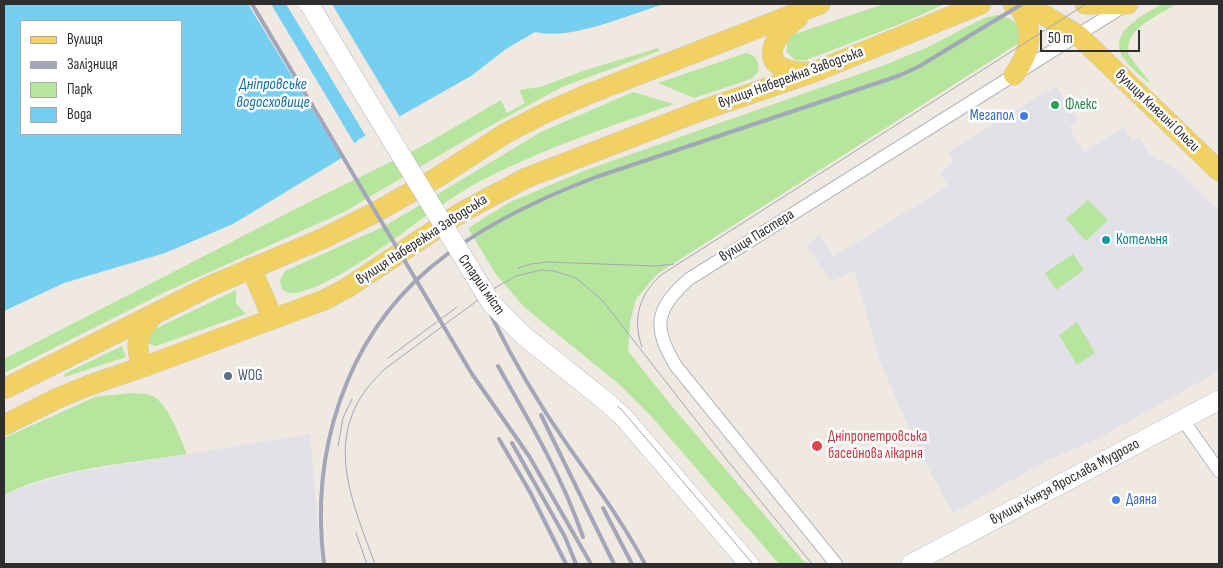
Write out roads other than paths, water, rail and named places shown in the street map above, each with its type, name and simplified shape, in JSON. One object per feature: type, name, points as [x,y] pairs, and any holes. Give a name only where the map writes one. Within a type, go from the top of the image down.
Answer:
[{"type":"main road","name":"Старий міст","points":[[309,4],[476,282],[491,303],[524,336],[608,403],[626,420],[749,564]]},
{"type":"main road","name":"вулиця Набережна Заводська","points":[[4,425],[58,398],[273,319],[347,288],[462,212],[526,178],[700,111],[814,72],[981,4]]},
{"type":"main road","points":[[1014,75],[1028,51],[1030,39],[1023,4]]},
{"type":"main road","name":"вулиця Княгині Ольги","points":[[1023,4],[1078,35],[1219,171]]},
{"type":"main road","points":[[1085,4],[1128,4]]},
{"type":"main road","points":[[814,72],[791,72],[781,68],[774,59],[772,49],[782,30],[818,5]]},
{"type":"main road","points":[[4,389],[155,313],[252,268],[322,239],[374,213],[438,178],[506,133],[545,113],[586,95],[818,5]]},
{"type":"main road","points":[[252,268],[273,319]]},
{"type":"main road","points":[[144,367],[139,359],[137,340],[141,331],[155,313]]},
{"type":"main road","name":"вулиця Князя Ярослава Мудрого","points":[[912,564],[1219,400]]},
{"type":"street","name":"вулиця Пастера","points":[[836,564],[676,366],[665,348],[660,329],[662,310],[672,294],[689,279],[1128,4]]},
{"type":"street","points":[[1183,420],[1219,471]]},
{"type":"water","name":"Дніпровське водосховище","points":[[4,4],[664,4],[582,30],[549,34],[535,32],[506,49],[471,76],[358,140],[340,159],[233,224],[165,253],[64,283],[4,311]]},
{"type":"tram line","points":[[313,4],[494,301],[526,334],[621,409],[753,564]]},
{"type":"tram line","points":[[642,347],[638,327],[640,308],[647,291],[661,275],[1086,4]]},
{"type":"tram line","points":[[518,268],[547,262],[656,266],[674,264]]},
{"type":"tram line","points":[[375,564],[349,487],[346,438],[352,414],[365,391],[386,368],[493,289],[516,276],[541,270],[554,271],[576,278],[602,300],[727,460],[812,564]]},
{"type":"tram line","points":[[388,358],[457,307]]},
{"type":"tram line","points":[[338,446],[343,418],[352,399]]},
{"type":"tram line","points":[[356,533],[367,564]]},
{"type":"railway","points":[[252,4],[472,374],[529,456],[591,564]]},
{"type":"railway","points":[[308,4],[479,289],[502,337],[546,413],[622,525],[645,564]]},
{"type":"railway","points":[[324,564],[321,523],[323,481],[329,441],[340,402],[355,364],[376,329],[401,296],[431,267],[489,227],[552,195],[596,177],[898,76],[918,67],[1022,4]]},
{"type":"railway","points":[[498,366],[555,471],[575,514],[583,537]]},
{"type":"railway","points":[[541,415],[614,564]]},
{"type":"railway","points":[[499,439],[530,492],[566,564]]},
{"type":"railway","points":[[512,443],[565,537],[576,564]]},
{"type":"railway","points":[[603,508],[632,564]]},
{"type":"place","name":"Флекс","points":[[1055,105]]},
{"type":"place","name":"Мегапол","points":[[1024,116]]},
{"type":"place","name":"Котельня","points":[[1106,240]]},
{"type":"place","name":"WOG","points":[[228,376]]},
{"type":"place","name":"Дніпропетровська басейнова лікарня","points":[[817,446]]},
{"type":"place","name":"Даяна","points":[[1116,500]]}]
